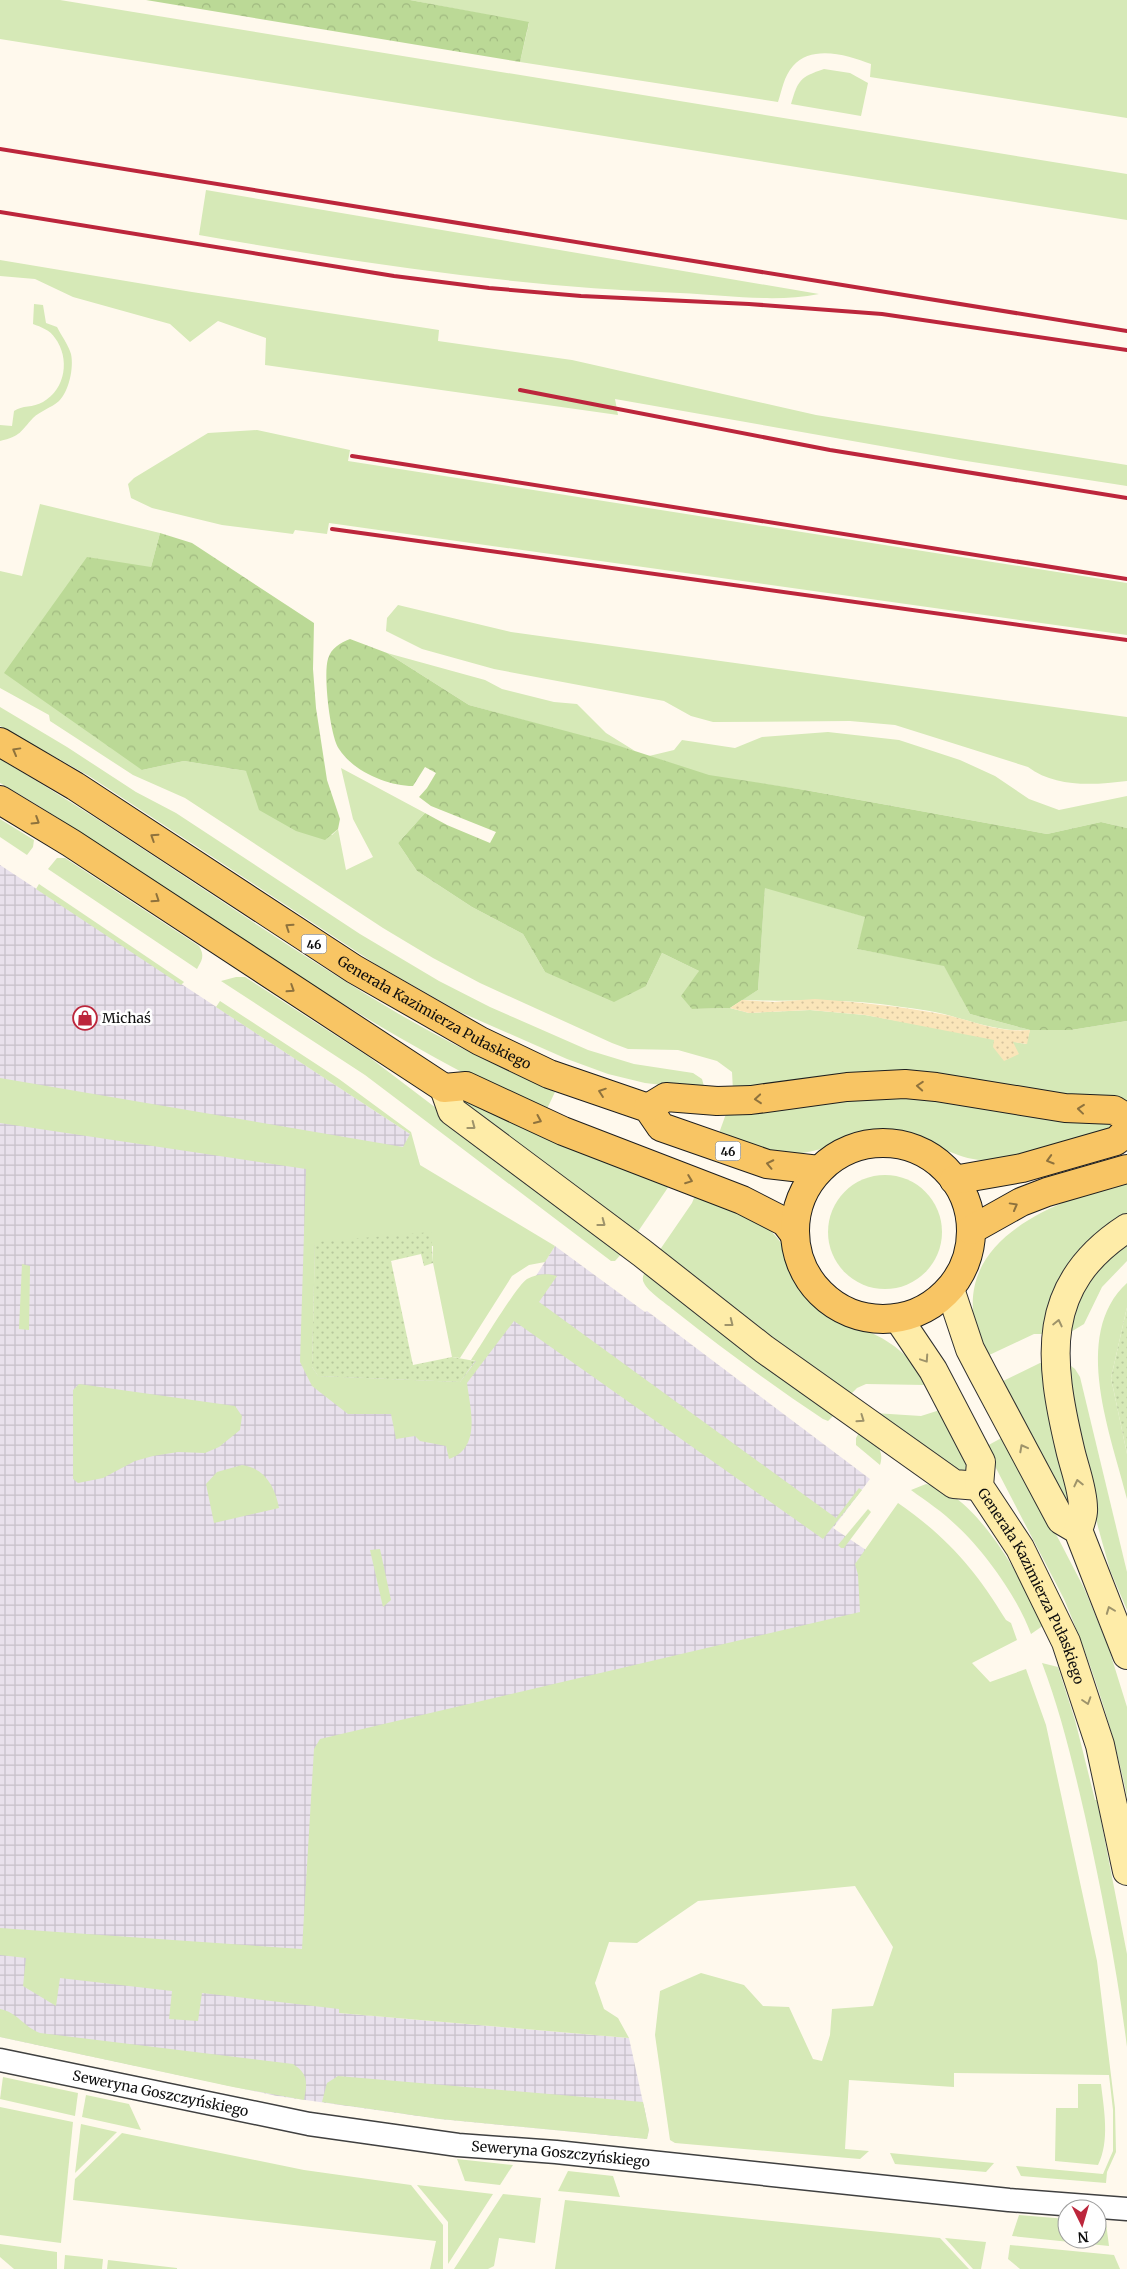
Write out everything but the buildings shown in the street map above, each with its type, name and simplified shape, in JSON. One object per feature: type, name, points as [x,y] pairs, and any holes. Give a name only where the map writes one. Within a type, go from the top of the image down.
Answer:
[{"type":"main road","name":"Generała Kazimierza Pułaskiego","points":[[0,742],[75,786],[390,992],[480,1041],[550,1074],[648,1108]]},
{"type":"main road","points":[[0,800],[71,843],[444,1088],[452,1110],[642,1254],[764,1350],[954,1484],[979,1486]]},
{"type":"main road","points":[[648,1108],[666,1097],[717,1101],[751,1100],[846,1087],[904,1084],[945,1088],[1065,1108],[1114,1110],[1127,1118]]},
{"type":"main road","points":[[444,1088],[466,1086],[563,1131],[742,1200],[785,1222],[795,1235]]},
{"type":"main road","name":"46","points":[[648,1108],[661,1127],[767,1164],[818,1170]]},
{"type":"main road","points":[[954,1180],[1022,1168],[1116,1141],[1127,1131]]},
{"type":"main road","points":[[886,1143],[909,1147],[930,1157],[954,1180],[963,1195],[969,1212],[971,1230],[965,1262],[950,1289],[926,1308],[898,1318],[867,1318],[839,1309],[826,1300],[807,1277],[801,1263],[795,1235],[795,1221],[802,1193],[818,1170],[856,1147],[886,1143]]},
{"type":"main road","points":[[971,1230],[1021,1202],[1047,1192],[1127,1169]]},
{"type":"main road","points":[[1127,1228],[1105,1244],[1081,1270],[1064,1300],[1056,1331],[1054,1366],[1056,1388],[1084,1509],[1078,1530],[1127,1655]]},
{"type":"main road","points":[[950,1289],[967,1340],[982,1372],[1061,1520],[1078,1530]]},
{"type":"main road","name":"Generała Kazimierza Pułaskiego","points":[[898,1318],[933,1370],[980,1462],[979,1486],[1020,1548],[1066,1642],[1100,1746],[1127,1871]]},
{"type":"street","name":"Seweryna Goszczyńskiego","points":[[0,2060],[309,2124],[357,2132],[458,2145],[648,2161],[1009,2200],[1127,2209]]},
{"type":"shaded area","points":[[0,865],[410,1134],[420,1165],[315,1242],[312,1367],[318,1376],[475,1361],[520,1301],[555,1246],[645,1312],[647,1311],[870,1479],[833,1528],[908,1578],[917,1610],[342,1968],[339,2013],[629,2038],[649,2130],[647,2139],[440,2119],[277,2096],[0,2037]]},
{"type":"green space","points":[[0,0],[60,0],[1127,174],[1127,220],[0,39]]},
{"type":"green space","points":[[146,0],[410,0],[529,22],[520,62]]},
{"type":"green space","points":[[410,0],[1127,0],[1127,118],[870,77],[871,64],[852,57],[830,53],[810,55],[801,59],[793,66],[785,79],[778,102],[520,62],[529,23]]},
{"type":"green space","points":[[824,69],[850,73],[868,83],[861,116],[791,104],[801,80],[810,74]]},
{"type":"green space","points":[[206,190],[819,294],[785,298],[750,298],[559,285],[378,264],[199,235]]},
{"type":"green space","points":[[0,260],[439,330],[438,341],[572,360],[816,415],[1127,465],[1127,486],[960,460],[615,399],[618,415],[265,365],[266,338],[218,321],[190,342],[170,324],[73,297],[35,279],[0,276]]},
{"type":"green space","points":[[34,304],[43,305],[46,323],[57,327],[68,347],[72,360],[70,379],[63,397],[59,401],[33,418],[16,435],[0,441],[0,425],[12,426],[14,411],[39,404],[51,396],[57,389],[63,373],[63,355],[60,346],[53,335],[33,324]]},
{"type":"green space","points":[[257,430],[350,450],[348,461],[1127,583],[1127,635],[329,523],[327,534],[295,530],[293,534],[222,525],[152,508],[131,498],[128,484],[134,478],[208,433]]},
{"type":"green space","points":[[40,504],[160,533],[151,567],[142,770],[184,761],[246,771],[332,835],[338,829],[346,870],[373,857],[353,819],[341,768],[425,813],[398,843],[417,871],[472,907],[523,934],[545,972],[646,986],[662,953],[699,971],[692,1009],[730,1008],[749,1013],[810,1010],[865,1015],[1026,1044],[1030,1030],[1071,1030],[1127,1021],[1127,1103],[733,1091],[732,1072],[717,1061],[678,1050],[628,1049],[480,983],[433,958],[383,928],[185,798],[133,775],[50,721],[49,715],[0,688],[0,571],[22,576]]},
{"type":"green space","points":[[160,533],[192,543],[314,623],[313,669],[316,708],[327,780],[340,819],[338,829],[325,840],[296,831],[259,810],[246,771],[184,761],[142,770],[4,673],[87,557],[151,567]]},
{"type":"green space","points":[[398,605],[511,632],[1127,717],[1127,781],[1089,784],[1063,782],[1039,774],[1028,767],[895,725],[850,721],[713,722],[691,716],[664,701],[494,669],[422,649],[386,631],[387,618]]},
{"type":"green space","points":[[350,639],[387,653],[469,705],[607,742],[709,775],[805,790],[1047,834],[1101,822],[1127,828],[1127,1021],[1071,1030],[1030,1030],[970,1014],[944,966],[857,949],[865,917],[765,888],[758,990],[730,1008],[692,1009],[681,996],[699,971],[662,953],[646,986],[614,1002],[545,972],[523,934],[472,907],[417,871],[398,843],[425,813],[447,825],[490,843],[496,832],[431,806],[419,797],[436,773],[425,767],[413,786],[392,783],[372,776],[362,770],[345,757],[339,749],[330,719],[326,678],[327,667],[329,655],[339,644]]},
{"type":"green space","points":[[387,653],[485,680],[502,689],[554,702],[577,704],[606,733],[635,751],[469,705]]},
{"type":"green space","points":[[0,707],[67,747],[136,792],[176,813],[360,934],[439,981],[490,1007],[588,1050],[634,1064],[693,1073],[702,1079],[705,1090],[645,1083],[608,1074],[567,1059],[460,1012],[377,965],[89,776],[0,726]]},
{"type":"green space","points":[[828,732],[899,740],[960,760],[995,776],[1029,799],[1059,810],[1127,796],[1127,828],[1101,822],[1047,834],[805,790],[709,776],[649,756],[674,750],[682,740],[735,748],[762,737]]},
{"type":"green space","points":[[0,759],[101,821],[298,952],[399,1014],[476,1055],[555,1092],[545,1113],[494,1089],[395,1035],[300,977],[61,820],[0,783]]},
{"type":"green space","points":[[0,819],[34,840],[33,847],[27,855],[0,837]]},
{"type":"green space","points":[[57,858],[65,858],[199,946],[202,958],[197,969],[48,869]]},
{"type":"green space","points":[[39,884],[184,982],[181,985],[36,889]]},
{"type":"green space","points":[[765,887],[866,917],[857,949],[944,965],[970,1014],[1030,1030],[997,1028],[936,1012],[863,1002],[742,1000],[758,990]]},
{"type":"green space","points":[[245,977],[369,1057],[624,1251],[615,1261],[611,1261],[365,1075],[221,981]]},
{"type":"green space","points":[[220,1001],[339,1079],[411,1132],[420,1165],[555,1246],[545,1262],[529,1265],[512,1276],[460,1358],[452,1357],[433,1263],[433,1246],[315,1242],[312,1367],[318,1376],[460,1382],[476,1361],[471,1360],[522,1284],[530,1277],[542,1274],[557,1276],[539,1302],[836,1518],[859,1488],[862,1490],[823,1539],[514,1321],[467,1383],[472,1426],[466,1446],[459,1454],[449,1459],[446,1446],[420,1441],[415,1436],[396,1439],[391,1414],[348,1414],[312,1386],[300,1362],[306,1169],[0,1123],[0,1078],[403,1147],[410,1134],[216,1007]]},
{"type":"green space","points":[[889,1093],[1113,1123],[1113,1129],[1044,1152],[1008,1160],[990,1161],[973,1159],[952,1153],[902,1133],[871,1134],[826,1148],[791,1154],[767,1151],[718,1136],[727,1111]]},
{"type":"green space","points":[[457,1096],[669,1186],[635,1236],[457,1101]]},
{"type":"green space","points":[[885,1175],[907,1179],[917,1184],[933,1200],[938,1210],[942,1232],[938,1254],[933,1264],[917,1280],[907,1285],[885,1289],[863,1285],[853,1280],[837,1264],[832,1254],[828,1232],[832,1210],[837,1200],[853,1184],[863,1179]]},
{"type":"green space","points":[[1127,1179],[1127,1217],[1046,1334],[1034,1334],[985,1357],[974,1320],[974,1290],[983,1264],[999,1243],[1021,1225],[1047,1210]]},
{"type":"green space","points":[[696,1193],[722,1202],[747,1214],[770,1230],[786,1252],[803,1288],[818,1307],[836,1319],[887,1341],[910,1360],[926,1385],[866,1384],[857,1388],[848,1397],[657,1254],[692,1203]]},
{"type":"green space","points":[[431,1232],[433,1263],[424,1266],[421,1254],[391,1261],[413,1365],[452,1357],[475,1361],[460,1382],[318,1376],[312,1367],[315,1242]]},
{"type":"green space","points":[[1127,1239],[1127,1261],[1102,1287],[1084,1324],[1069,1333],[1069,1320],[1079,1294]]},
{"type":"green space","points":[[22,1264],[30,1266],[29,1330],[19,1329]]},
{"type":"green space","points":[[647,1269],[837,1412],[828,1421],[823,1419],[729,1353],[649,1290],[643,1281]]},
{"type":"green space","points":[[1127,1283],[1127,1307],[1111,1378],[1127,1454],[1127,1499],[1105,1417],[1098,1358],[1101,1330],[1110,1305]]},
{"type":"green space","points":[[1127,1307],[1127,1454],[1111,1378]]},
{"type":"green space","points":[[1040,1363],[1044,1363],[1073,1516],[999,1383]]},
{"type":"green space","points":[[1067,1363],[1075,1369],[1080,1377],[1127,1572],[1127,1610],[1110,1570],[1098,1527],[1065,1388]]},
{"type":"green space","points":[[79,1384],[235,1406],[242,1416],[240,1430],[219,1447],[205,1453],[178,1452],[153,1456],[135,1461],[103,1478],[78,1483],[73,1479],[73,1390]]},
{"type":"green space","points":[[943,1409],[973,1466],[966,1477],[874,1413],[921,1416]]},
{"type":"green space","points":[[861,1429],[873,1440],[879,1449],[881,1454],[880,1465],[856,1445],[856,1438]]},
{"type":"green space","points":[[1005,1436],[1084,1588],[1108,1646],[1127,1707],[1127,1797],[1108,1721],[1074,1623],[1064,1599],[985,1447]]},
{"type":"green space","points":[[242,1465],[263,1474],[272,1486],[279,1508],[214,1523],[206,1484],[217,1472]]},
{"type":"green space","points":[[926,1484],[945,1491],[963,1503],[980,1521],[1011,1564],[1044,1625],[1031,1634],[1018,1606],[1000,1576],[979,1549],[952,1521],[911,1490]]},
{"type":"green space","points":[[898,1503],[916,1516],[959,1555],[983,1585],[1006,1620],[1011,1623],[1017,1640],[972,1663],[990,1682],[1026,1669],[1046,1725],[1097,1961],[1115,2108],[1116,2152],[1107,2172],[1106,2183],[1021,2176],[1016,2166],[1103,2174],[1113,2151],[1113,2110],[1109,2075],[954,2073],[954,2087],[849,2080],[845,2149],[869,2151],[860,2159],[675,2143],[670,2140],[655,2035],[660,1991],[701,1973],[744,1985],[763,2006],[789,2007],[813,2059],[822,2061],[830,2035],[832,2009],[873,2006],[893,1947],[855,1886],[698,1901],[637,1943],[609,1942],[595,1983],[604,2009],[618,2018],[629,2038],[339,2013],[339,2009],[202,1993],[198,2021],[169,2019],[172,1991],[60,1978],[56,2006],[23,1986],[26,1958],[0,1955],[0,1928],[302,1949],[314,1749],[320,1739],[860,1612],[858,1575],[855,1564]]},
{"type":"green space","points":[[868,1509],[871,1512],[844,1548],[841,1548],[838,1545]]},
{"type":"green space","points":[[380,1549],[391,1600],[383,1607],[370,1550]]},
{"type":"green space","points":[[1042,1663],[1058,1667],[1075,1720],[1095,1800],[1097,1800],[1127,1954],[1127,2047],[1109,1931],[1085,1816],[1061,1720]]},
{"type":"green space","points":[[0,2009],[16,2016],[40,2033],[293,2064],[302,2072],[306,2080],[304,2100],[233,2087],[0,2037]]},
{"type":"green space","points":[[338,2076],[643,2102],[649,2130],[647,2139],[440,2119],[322,2102],[327,2083]]},
{"type":"green space","points":[[3,2077],[78,2093],[75,2116],[0,2099]]},
{"type":"green space","points":[[1078,2084],[1101,2084],[1105,2115],[1105,2136],[1102,2156],[1098,2165],[1055,2161],[1056,2108],[1078,2108]]},
{"type":"green space","points":[[86,2095],[129,2104],[141,2130],[82,2117]]},
{"type":"green space","points":[[0,2107],[73,2122],[61,2243],[0,2235]]},
{"type":"green space","points":[[81,2124],[117,2132],[75,2173]]},
{"type":"green space","points":[[122,2133],[304,2170],[411,2185],[443,2225],[443,2269],[430,2269],[436,2241],[73,2200],[75,2179]]},
{"type":"green space","points":[[890,2153],[994,2163],[986,2172],[895,2164]]},
{"type":"green space","points":[[457,2159],[513,2165],[500,2185],[465,2181]]},
{"type":"green space","points":[[568,2171],[613,2176],[620,2197],[558,2191]]},
{"type":"green space","points":[[417,2185],[493,2194],[448,2264],[448,2222]]},
{"type":"green space","points":[[503,2194],[541,2198],[535,2243],[499,2238],[494,2266],[488,2269],[454,2269]]},
{"type":"green space","points":[[565,2200],[940,2238],[969,2269],[555,2269]]},
{"type":"green space","points":[[1019,2215],[1057,2218],[1057,2241],[1012,2236]]},
{"type":"green space","points":[[945,2238],[986,2242],[981,2269],[973,2269]]},
{"type":"green space","points":[[0,2244],[57,2252],[57,2269],[14,2269],[0,2257]]},
{"type":"green space","points":[[1010,2245],[1114,2255],[1120,2269],[1020,2269],[1008,2259]]},
{"type":"green space","points":[[65,2255],[103,2259],[102,2269],[64,2269]]},
{"type":"green space","points":[[108,2260],[177,2268],[177,2269],[107,2269]]},
{"type":"sand","points":[[815,999],[910,1009],[941,1014],[1006,1030],[1030,1030],[1027,1044],[1013,1042],[1019,1054],[1004,1061],[993,1047],[994,1040],[865,1015],[810,1010],[749,1013],[730,1008],[742,1000],[774,1002]]},
{"type":"railway","points":[[0,149],[1127,331]]},
{"type":"railway","points":[[0,212],[394,276],[489,288],[581,296],[749,304],[882,314],[1127,350]]},
{"type":"railway","points":[[520,390],[830,450],[1127,498]]},
{"type":"railway","points":[[352,456],[1127,579]]},
{"type":"railway","points":[[332,529],[1127,640]]},
{"type":"place","name":"Michaś","points":[[85,1018]]}]
